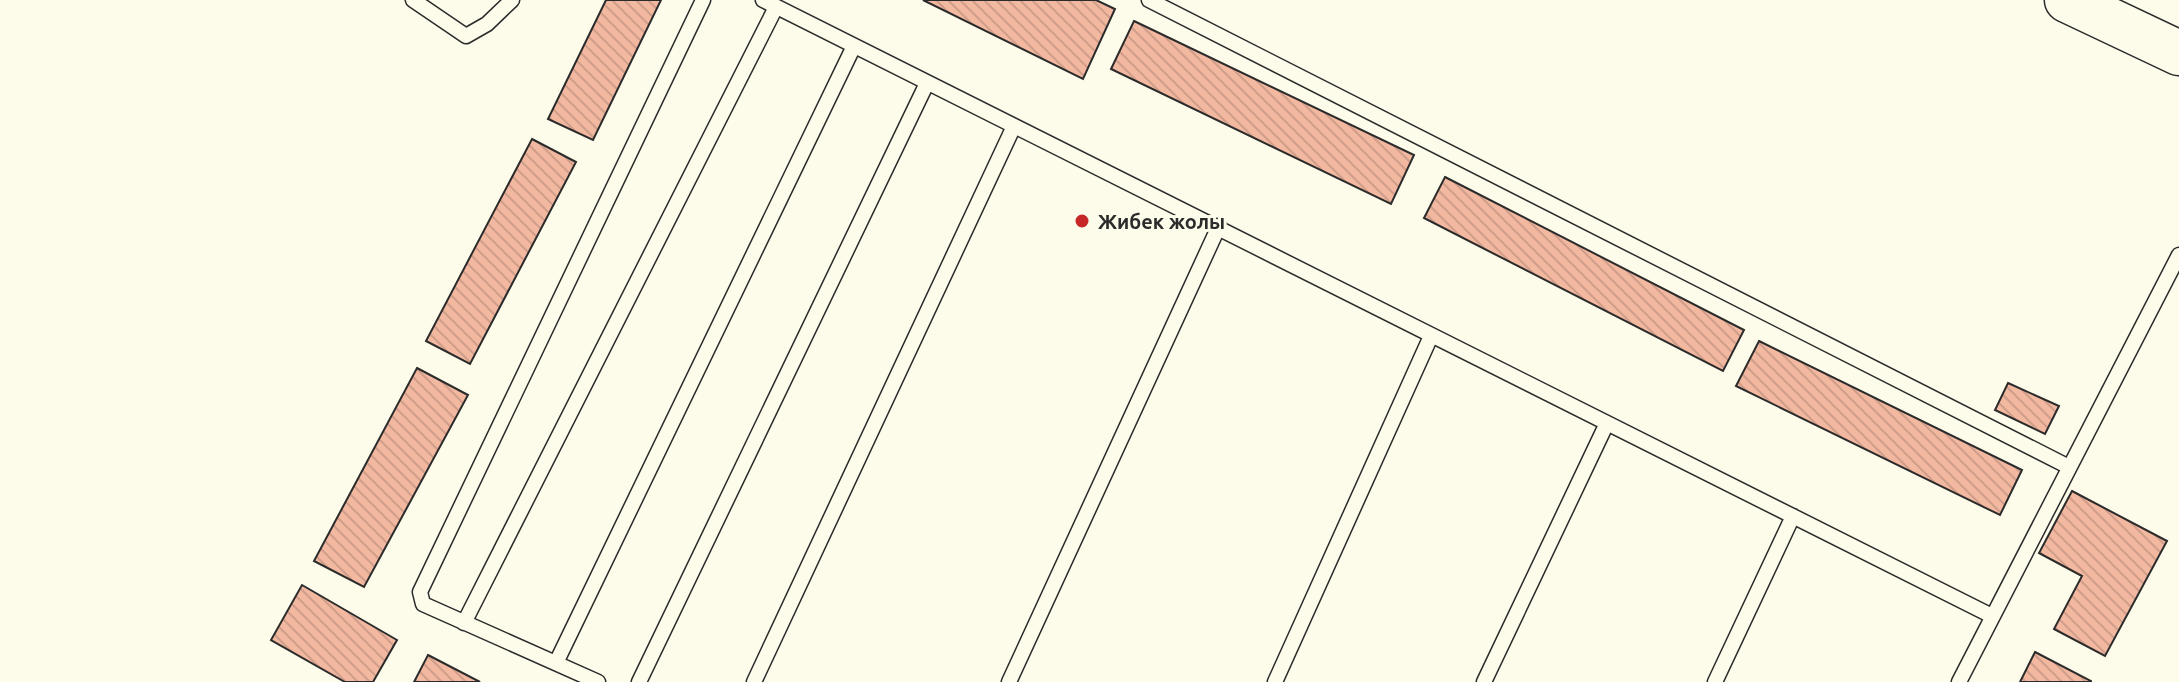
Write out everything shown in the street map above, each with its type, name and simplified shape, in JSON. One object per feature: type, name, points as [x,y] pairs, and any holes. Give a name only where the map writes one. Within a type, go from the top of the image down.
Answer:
[{"type":"highway","points":[[2067,0],[2179,53]]},
{"type":"lane","points":[[413,0],[466,36],[487,24],[512,0]]},
{"type":"lane","points":[[598,682],[423,604],[420,592],[703,0]]},
{"type":"lane","points":[[1149,0],[2069,467]]},
{"type":"lane","points":[[464,623],[770,3],[853,48],[1219,226],[1431,336],[1992,616]]},
{"type":"lane","points":[[556,663],[853,48]]},
{"type":"lane","points":[[639,682],[927,83]]},
{"type":"lane","points":[[754,682],[1014,126]]},
{"type":"lane","points":[[1009,682],[1219,226]]},
{"type":"lane","points":[[1959,682],[2179,255]]},
{"type":"lane","points":[[1275,682],[1431,336]]},
{"type":"lane","points":[[1484,682],[1607,423]]},
{"type":"lane","points":[[1715,682],[1793,516]]},
{"type":"building","points":[[606,0],[661,0],[593,140],[548,119]]},
{"type":"building","points":[[923,0],[1096,0],[1115,9],[1083,79]]},
{"type":"building","points":[[1134,21],[1414,155],[1391,204],[1111,69]]},
{"type":"building","points":[[532,139],[576,162],[470,364],[426,341]]},
{"type":"building","points":[[1445,177],[1744,330],[1723,371],[1424,218]]},
{"type":"building","points":[[1759,341],[2022,470],[2000,515],[1736,386]]},
{"type":"building","points":[[417,368],[468,395],[364,587],[314,561]]},
{"type":"building","points":[[2008,383],[2059,406],[2045,434],[1995,410]]},
{"type":"building","points":[[2072,491],[2167,541],[2105,656],[2054,629],[2082,576],[2039,553]]},
{"type":"building","points":[[302,585],[397,640],[373,682],[345,682],[271,640]]},
{"type":"building","points":[[2035,652],[2091,681],[2091,682],[2020,682]]},
{"type":"building","points":[[428,655],[480,682],[414,682]]},
{"type":"place","name":"Жибек жолы","points":[[1082,221]]}]
